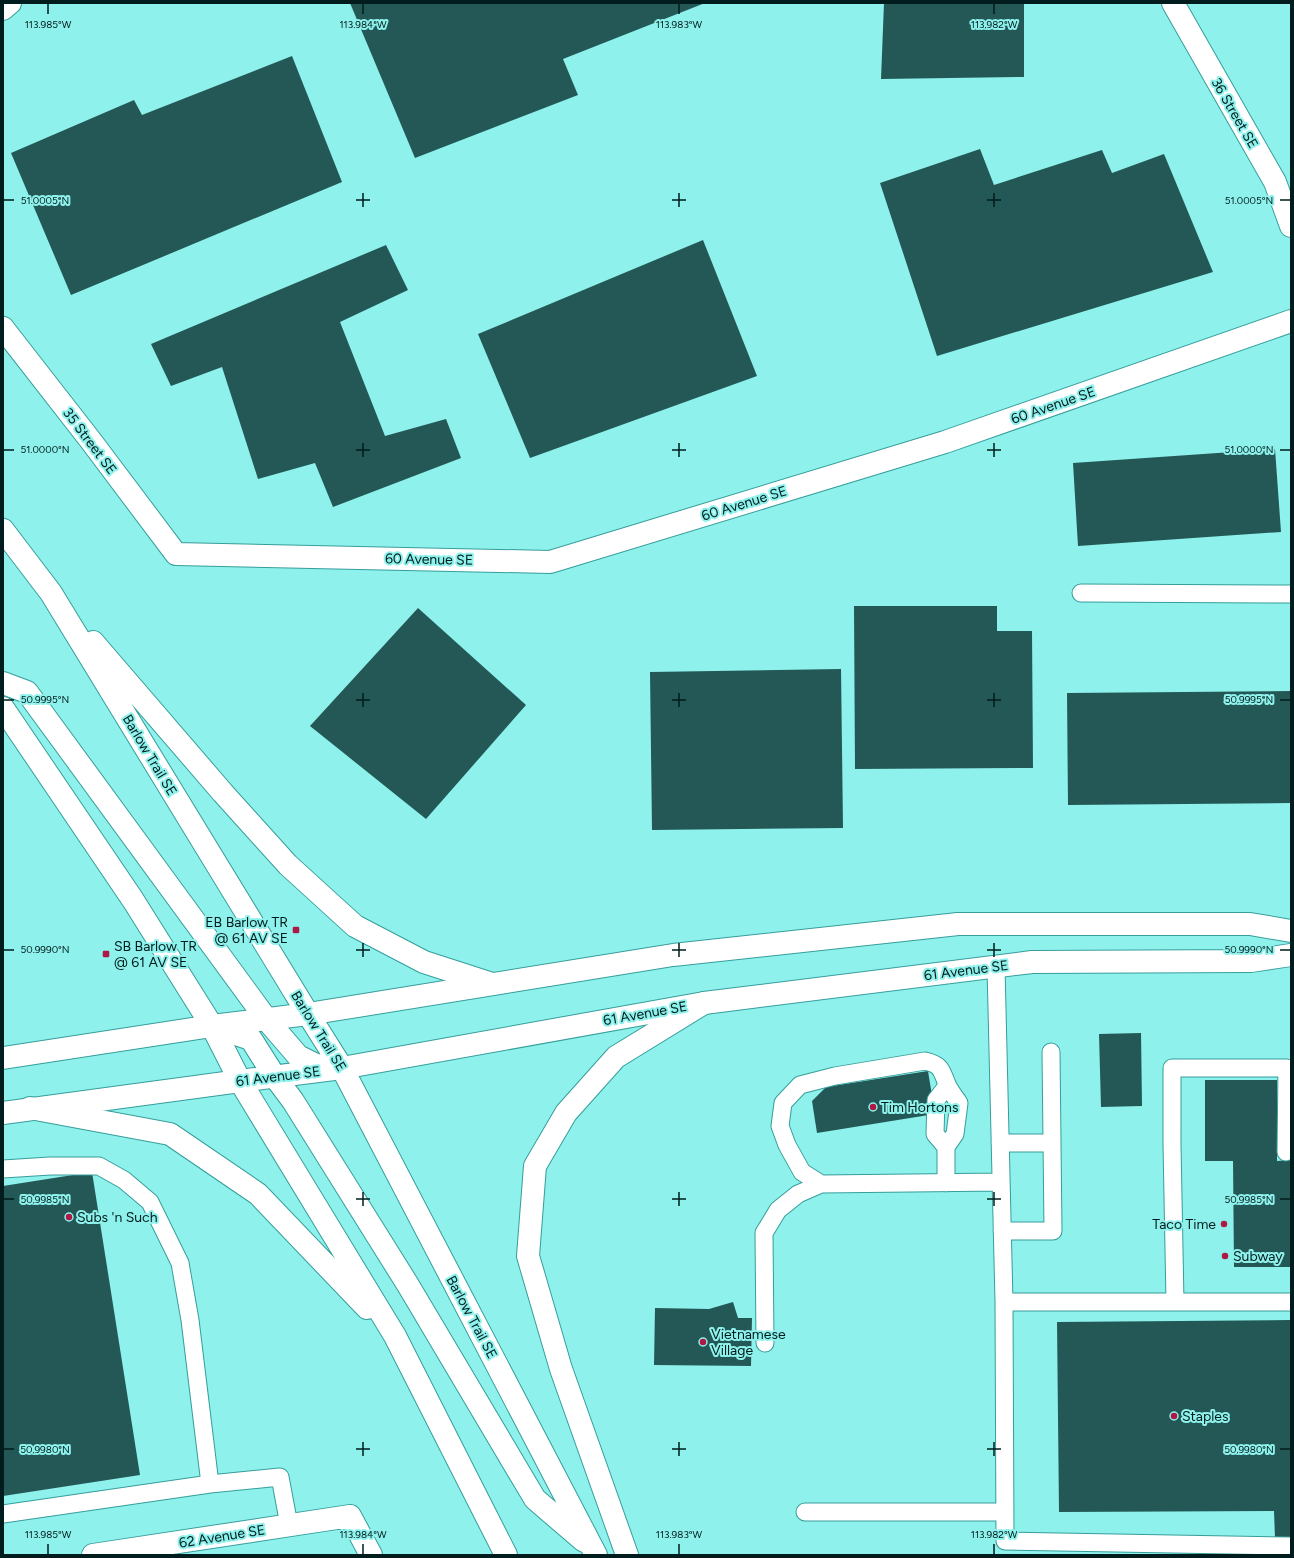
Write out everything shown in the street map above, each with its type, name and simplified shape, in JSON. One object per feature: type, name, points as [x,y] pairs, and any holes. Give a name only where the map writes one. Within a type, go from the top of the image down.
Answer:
[{"type":"main road","points":[[3,9],[10,3]]},
{"type":"main road","name":"36 Street SE","points":[[1173,3],[1275,182],[1291,226]]},
{"type":"main road","name":"60 Avenue SE","points":[[176,554],[550,562],[945,442],[1291,321]]},
{"type":"main road","name":"35 Street SE","points":[[3,328],[176,554]]},
{"type":"main road","name":"Barlow Trail SE","points":[[3,530],[51,593],[342,1068],[594,1551]]},
{"type":"main road","points":[[51,593],[223,793],[288,865],[355,926],[424,962],[492,984]]},
{"type":"main road","points":[[3,683],[27,692],[267,1020],[298,1056],[316,1065],[342,1068]]},
{"type":"main road","points":[[3,708],[133,900],[212,1026],[240,1081],[395,1336],[506,1555]]},
{"type":"main road","points":[[3,1058],[212,1026],[308,1014],[673,955],[958,924],[1250,924],[1291,932]]},
{"type":"main road","name":"61 Avenue SE","points":[[3,1113],[30,1108],[342,1068],[704,1003],[1032,962],[1251,961],[1291,955]]},
{"type":"main road","points":[[627,1555],[561,1369],[528,1256],[535,1166],[566,1113],[616,1057],[704,1003]]},
{"type":"main road","points":[[212,1026],[252,1039],[275,1077],[293,1101],[408,1286],[535,1499],[594,1551]]},
{"type":"main road","points":[[30,1108],[170,1134],[258,1194],[395,1336]]},
{"type":"main road","name":"62 Avenue SE","points":[[93,1555],[350,1516],[371,1555]]},
{"type":"lane","points":[[1080,593],[1291,594]]},
{"type":"lane","points":[[996,967],[1004,1302],[1004,1541],[1291,1546]]},
{"type":"lane","points":[[1002,1231],[1053,1231],[1052,1052]]},
{"type":"lane","points":[[821,1184],[802,1172],[787,1144],[780,1126],[783,1103],[800,1085],[835,1076],[925,1061],[935,1064],[942,1071],[947,1086],[959,1103],[955,1134],[946,1146],[946,1182]]},
{"type":"lane","points":[[1175,1302],[1172,1068],[1287,1068],[1286,1152]]},
{"type":"lane","points":[[1000,1142],[1052,1143]]},
{"type":"lane","points":[[3,1169],[50,1166],[100,1166],[124,1180],[150,1202],[180,1264],[190,1320],[210,1484]]},
{"type":"lane","points":[[766,1343],[764,1234],[778,1210],[798,1194],[821,1184],[1001,1182]]},
{"type":"lane","points":[[1004,1302],[1291,1302]]},
{"type":"lane","points":[[3,1514],[210,1484],[280,1477],[289,1525]]},
{"type":"lane","points":[[805,1512],[1004,1512]]},
{"type":"building","points":[[350,3],[705,3],[563,59],[578,95],[415,158]]},
{"type":"building","points":[[884,3],[1024,3],[1024,77],[881,79]]},
{"type":"building","points":[[292,56],[342,182],[71,295],[11,153],[134,100],[142,115]]},
{"type":"building","points":[[980,149],[994,185],[1102,150],[1112,173],[1164,154],[1213,272],[937,356],[880,183]]},
{"type":"building","points":[[703,240],[757,376],[530,458],[478,334]]},
{"type":"building","points":[[386,245],[408,290],[340,322],[385,436],[446,419],[461,458],[333,507],[315,463],[258,479],[222,367],[171,386],[151,344]]},
{"type":"building","points":[[1275,449],[1281,532],[1078,546],[1073,463]]},
{"type":"building","points":[[854,606],[997,606],[997,631],[1032,631],[1033,768],[855,769]]},
{"type":"building","points":[[418,608],[526,705],[426,819],[310,726]]},
{"type":"building","points":[[841,669],[843,828],[652,830],[650,672]]},
{"type":"building","points":[[1291,691],[1291,803],[1068,805],[1067,693]]},
{"type":"building","points":[[1141,1033],[1142,1106],[1101,1107],[1099,1034]]},
{"type":"building","name":"Tim Hortons","points":[[928,1071],[935,1114],[817,1133],[812,1101],[826,1087]]},
{"type":"building","points":[[1205,1080],[1277,1080],[1277,1161],[1291,1160],[1291,1267],[1234,1267],[1233,1161],[1205,1161]]},
{"type":"building","points":[[92,1172],[140,1475],[3,1496],[3,1186]]},
{"type":"building","name":"Vietnamese Village","points":[[733,1302],[738,1318],[752,1318],[751,1366],[654,1365],[655,1308],[709,1309]]},
{"type":"building","name":"Staples","points":[[1291,1320],[1291,1538],[1275,1538],[1274,1511],[1059,1512],[1057,1322]]},
{"type":"place","name":"EB Barlow TR @ 61 AV SE","points":[[296,930]]},
{"type":"place","name":"SB Barlow TR @ 61 AV SE","points":[[106,954]]},
{"type":"place","name":"Tim Hortons","points":[[873,1107]]},
{"type":"place","name":"Subs 'n Such","points":[[69,1217]]},
{"type":"place","name":"Taco Time","points":[[1224,1224]]},
{"type":"place","name":"Subway","points":[[1225,1256]]},
{"type":"place","name":"Vietnamese Village","points":[[703,1342]]},
{"type":"place","name":"Staples","points":[[1174,1416]]}]
